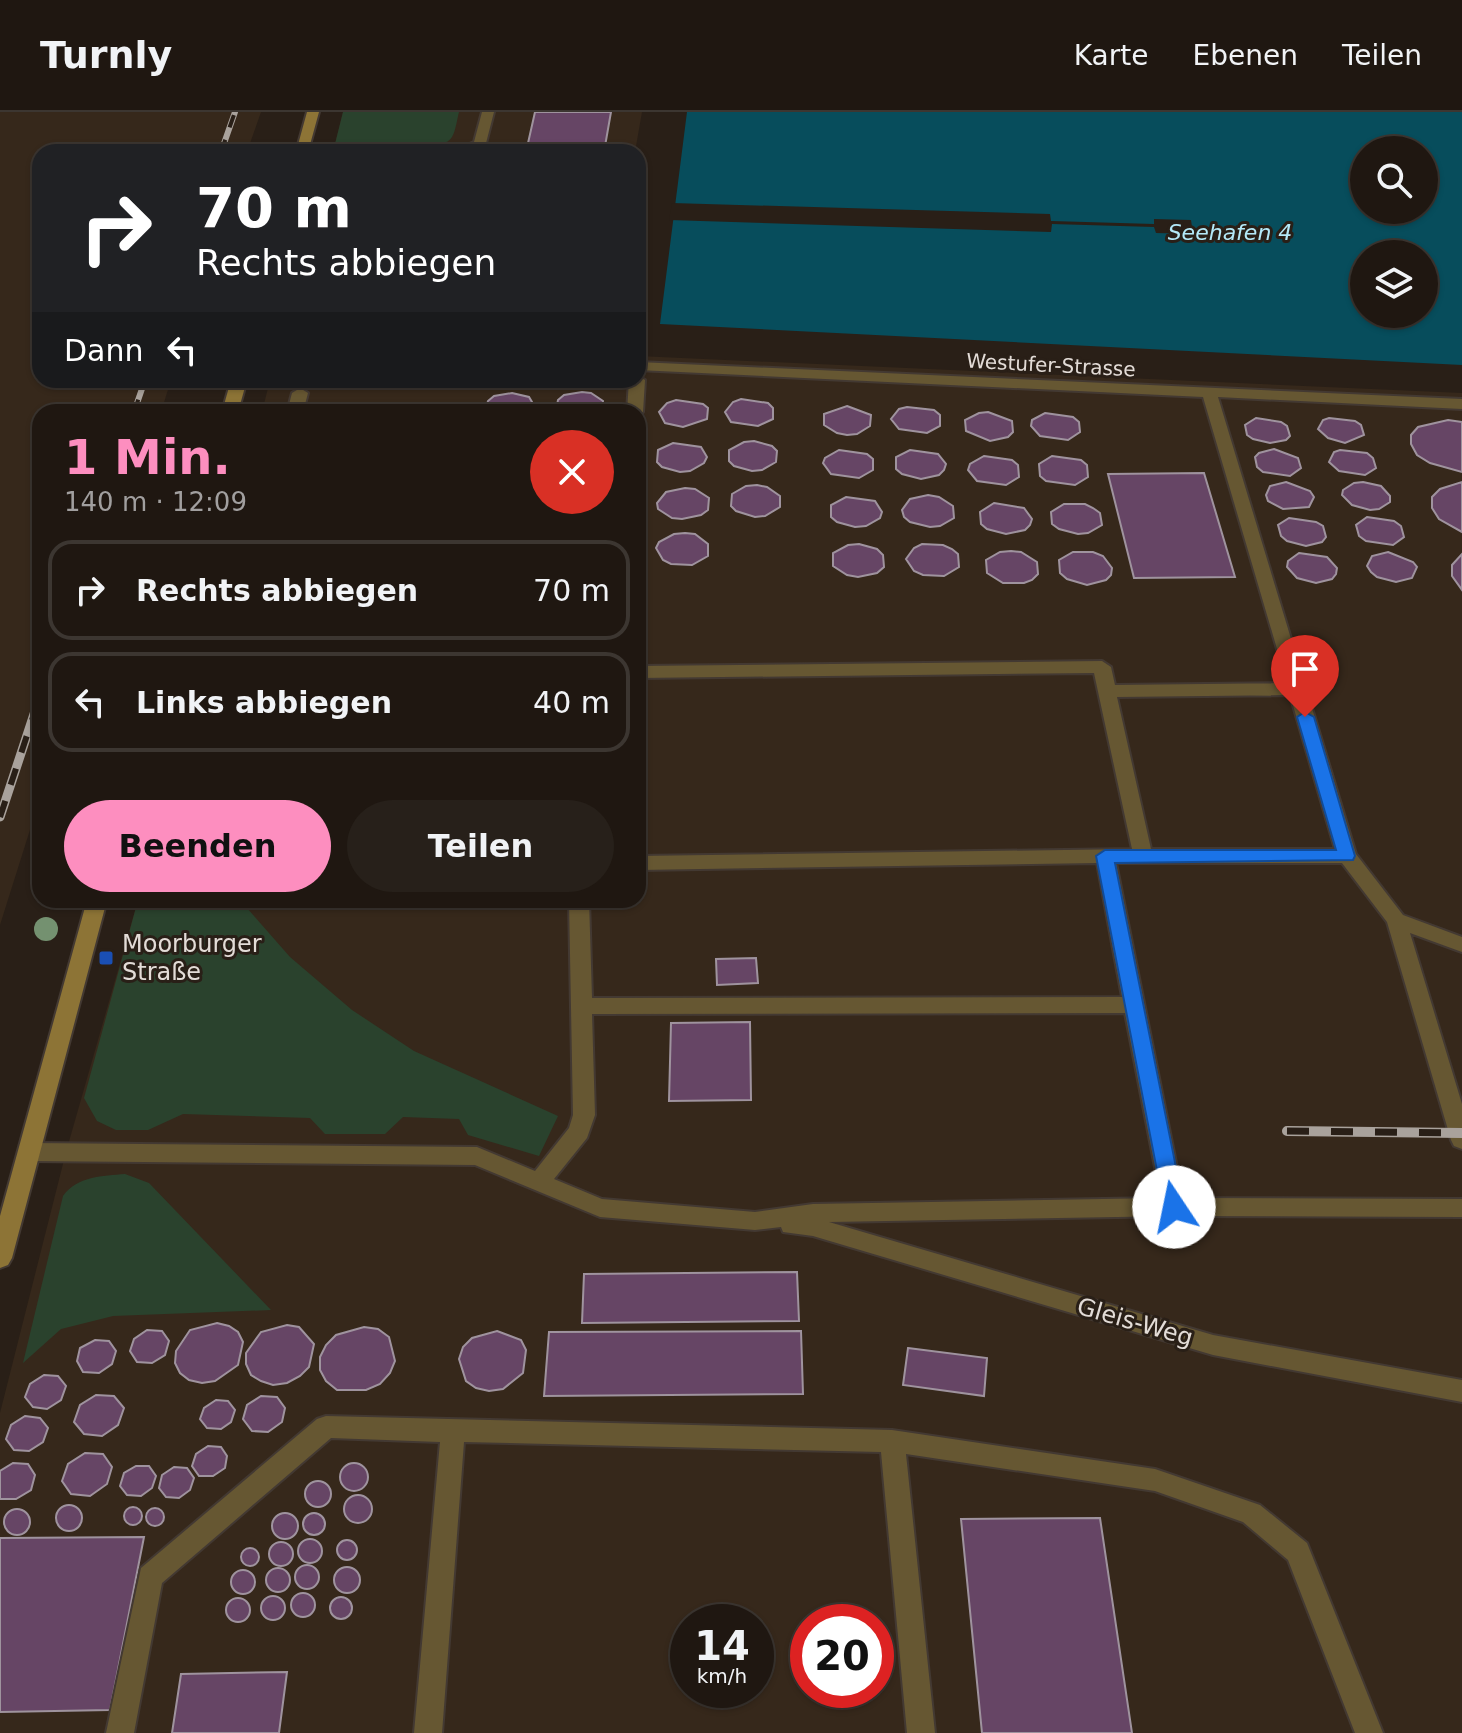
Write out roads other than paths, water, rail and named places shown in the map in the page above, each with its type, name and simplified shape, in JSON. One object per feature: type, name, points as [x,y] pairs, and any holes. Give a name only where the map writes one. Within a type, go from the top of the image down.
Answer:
[{"type":"main road","points":[[304,144],[313,112]]},
{"type":"main road","points":[[0,1258],[95,908]]},
{"type":"lane","points":[[480,144],[488,112]]},
{"type":"lane","name":"Westufer-Strasse","points":[[646,367],[1462,404]]},
{"type":"lane","points":[[1209,392],[1347,856],[1396,920],[1462,1140]]},
{"type":"lane","points":[[297,404],[300,393]]},
{"type":"lane","points":[[646,672],[1102,667],[1143,856]]},
{"type":"lane","points":[[1108,691],[1297,689]]},
{"type":"lane","points":[[1105,856],[1174,1207]]},
{"type":"lane","points":[[646,863],[1347,856]]},
{"type":"lane","points":[[538,1183],[579,1132],[584,1115],[579,908]]},
{"type":"lane","points":[[1396,920],[1460,942]]},
{"type":"lane","points":[[582,1006],[1134,1005]]},
{"type":"lane","points":[[29,1152],[477,1156],[600,1208],[755,1221],[813,1213],[1174,1207],[1462,1208]]},
{"type":"lane","name":"Gleis-Weg","points":[[755,1221],[813,1227],[1213,1345],[1462,1391]]},
{"type":"lane","points":[[120,1733],[150,1577],[326,1427],[892,1441],[1155,1480],[1251,1513],[1298,1552],[1369,1733]]},
{"type":"lane","points":[[428,1733],[453,1431]]},
{"type":"lane","points":[[892,1441],[921,1733]]},
{"type":"water","name":"Seehafen 4","points":[[687,112],[1462,112],[1462,365],[660,324]]},
{"type":"railway","points":[[224,144],[235,112]]},
{"type":"railway","points":[[137,404],[142,388]]},
{"type":"railway","points":[[0,817],[32,720]]},
{"type":"railway","points":[[1287,1131],[1462,1133]]},
{"type":"place","name":"Moorburger Straße","points":[[106,958]]}]
